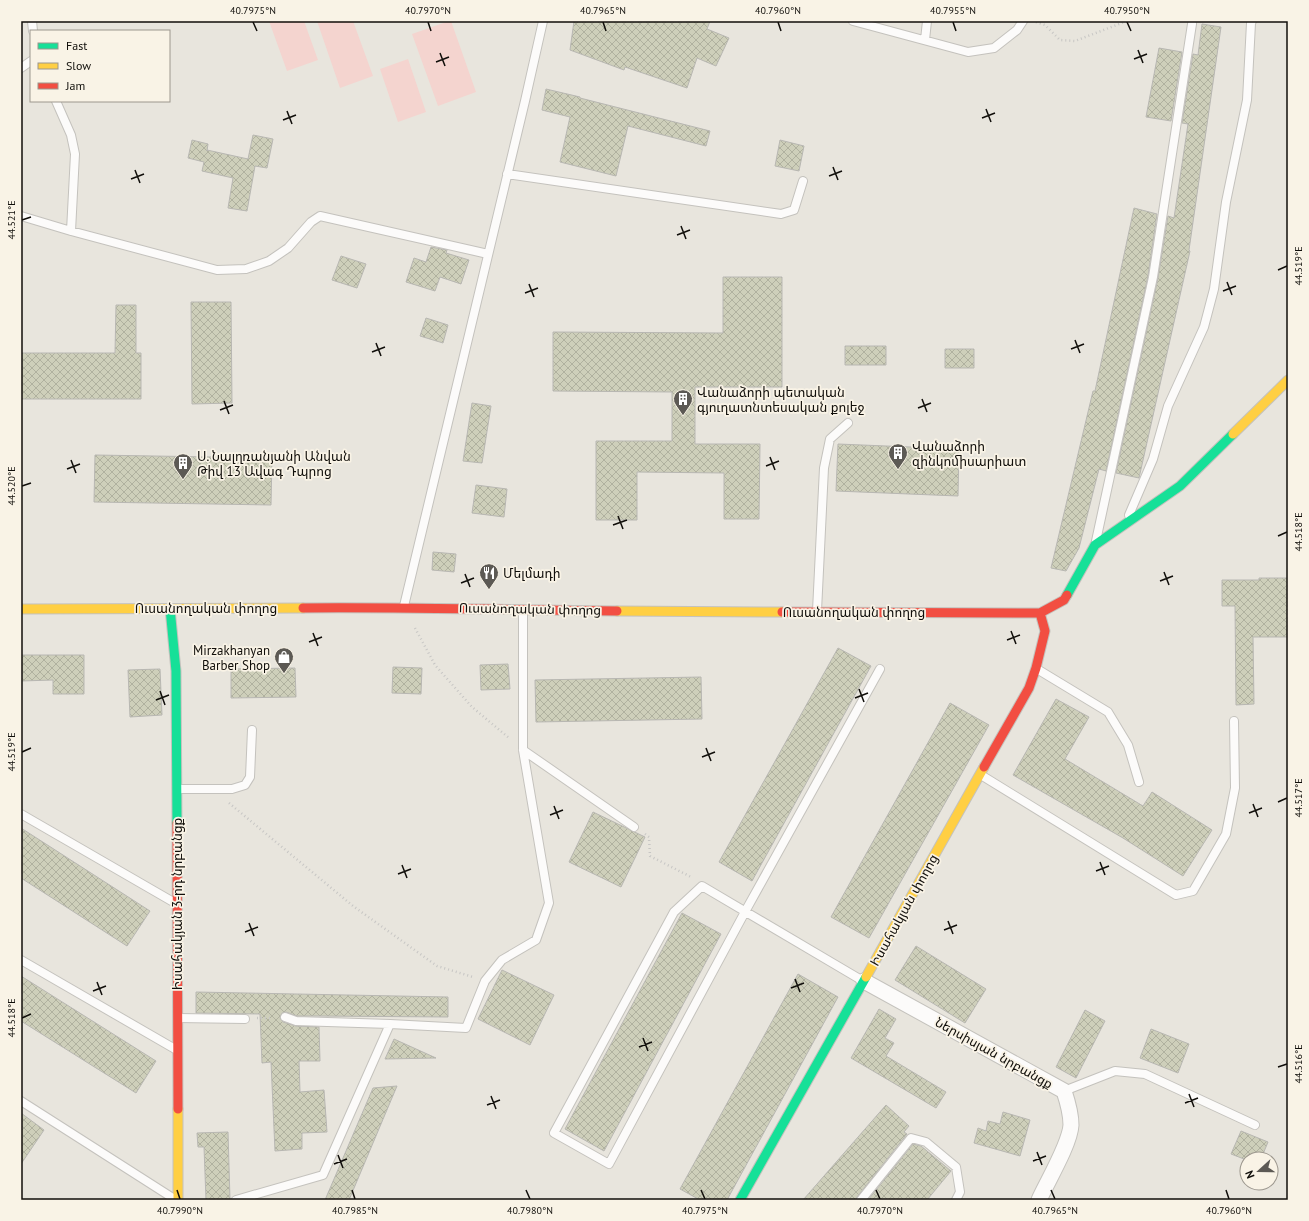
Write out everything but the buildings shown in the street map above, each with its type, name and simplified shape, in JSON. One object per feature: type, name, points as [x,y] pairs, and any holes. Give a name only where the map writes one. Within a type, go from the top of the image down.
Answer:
[{"type":"street","points":[[1040,613],[1064,600],[1095,545],[1180,486],[1288,380]]},
{"type":"street","name":"Ուսանողական փողոց","points":[[21,609],[404,607],[523,610],[1040,613]]},
{"type":"street","name":"Իսահակյան 3-րդ նրբանցք","points":[[170,608],[176,671],[178,1018],[177,1200]]},
{"type":"street","name":"Իսահակյան փողոց","points":[[740,1200],[1029,688],[1036,668],[1045,631],[1040,613]]},
{"type":"street","name":"Ներսիսյան նրբանցք","points":[[864,982],[1064,1091],[1070,1107],[1071,1126],[1067,1142],[1038,1200]]},
{"type":"lane","points":[[404,607],[508,174],[543,21]]},
{"type":"lane","points":[[853,21],[968,52],[994,48],[1017,30],[1023,21]]},
{"type":"lane","points":[[925,40],[928,21]]},
{"type":"lane","points":[[1124,525],[1153,459],[1168,406],[1204,327],[1214,289],[1226,202],[1247,100],[1252,21]]},
{"type":"lane","points":[[1095,545],[1153,276],[1192,24]]},
{"type":"lane","points":[[21,68],[30,62]]},
{"type":"lane","points":[[56,102],[71,135],[76,154],[71,231]]},
{"type":"lane","points":[[508,174],[781,214],[794,210],[803,181]]},
{"type":"lane","points":[[21,216],[217,270],[246,269],[269,261],[288,248],[311,222],[320,216],[488,254]]},
{"type":"lane","points":[[817,612],[824,468],[830,439],[848,423]]},
{"type":"lane","points":[[280,1017],[296,1021],[466,1028],[485,981],[502,960],[536,940],[549,903],[523,750],[523,610]]},
{"type":"lane","points":[[1036,668],[1108,712],[1128,745],[1138,782]]},
{"type":"lane","points":[[864,982],[746,910],[702,886],[674,912],[554,1133],[609,1164],[746,910],[880,669]]},
{"type":"lane","points":[[980,775],[1176,895],[1193,891],[1226,834],[1235,788],[1234,721]]},
{"type":"lane","points":[[177,789],[232,789],[245,785],[250,777],[252,730]]},
{"type":"lane","points":[[523,750],[634,827]]},
{"type":"lane","points":[[21,814],[177,904]]},
{"type":"lane","points":[[21,960],[178,1050]]},
{"type":"lane","points":[[178,1018],[245,1019]]},
{"type":"lane","points":[[236,1200],[323,1175],[390,1024]]},
{"type":"lane","points":[[1064,1091],[1115,1071],[1145,1074],[1255,1125]]},
{"type":"lane","points":[[21,1101],[177,1200]]},
{"type":"lane","points":[[861,1200],[911,1138],[926,1142],[956,1167],[960,1192],[956,1200]]},
{"type":"path","points":[[1030,21],[1045,25],[1060,40],[1075,42],[1127,21]]},
{"type":"path","points":[[404,607],[434,665],[472,707],[523,750]]},
{"type":"path","points":[[212,789],[353,906],[437,966],[485,981]]},
{"type":"path","points":[[634,827],[649,837],[650,856],[692,877]]},
{"type":"path","points":[[245,1019],[280,1017]]},
{"type":"shaded area","points":[[269,21],[304,21],[318,60],[287,71]]},
{"type":"shaded area","points":[[317,21],[353,21],[373,76],[340,88]]},
{"type":"shaded area","points":[[451,21],[476,92],[438,106],[412,34]]},
{"type":"shaded area","points":[[408,59],[426,112],[398,122],[380,69]]},
{"type":"traffic: fast","points":[[1067,595],[1095,545],[1180,486],[1233,434]]},
{"type":"traffic: fast","points":[[170,608],[176,671],[177,823]]},
{"type":"traffic: fast","points":[[740,1200],[866,977]]},
{"type":"traffic: slow","points":[[1233,434],[1288,380]]},
{"type":"traffic: slow","points":[[21,609],[303,608]]},
{"type":"traffic: slow","points":[[617,611],[782,612]]},
{"type":"traffic: slow","points":[[866,977],[984,767]]},
{"type":"traffic: slow","points":[[178,1109],[178,1200]]},
{"type":"traffic: jam","points":[[782,612],[1040,613],[1064,600],[1067,595]]},
{"type":"traffic: jam","points":[[303,608],[617,611]]},
{"type":"traffic: jam","points":[[984,767],[1029,688],[1036,668],[1045,631],[1040,613]]},
{"type":"traffic: jam","points":[[177,823],[178,1109]]},
{"type":"place","name":"Վանաձորի պետական գյուղատնտեսական քոլեջ","points":[[683,416]]},
{"type":"place","name":"Վանաձորի զինկոմիսարիատ","points":[[898,470]]},
{"type":"place","name":"Ս. Նալղռանյանի Անվան Թիվ 13 Ավագ Դպրոց","points":[[183,480]]},
{"type":"place","name":"Մելմադի","points":[[489,590]]},
{"type":"place","name":"Mirzakhanyan Barber Shop","points":[[284,674]]}]
